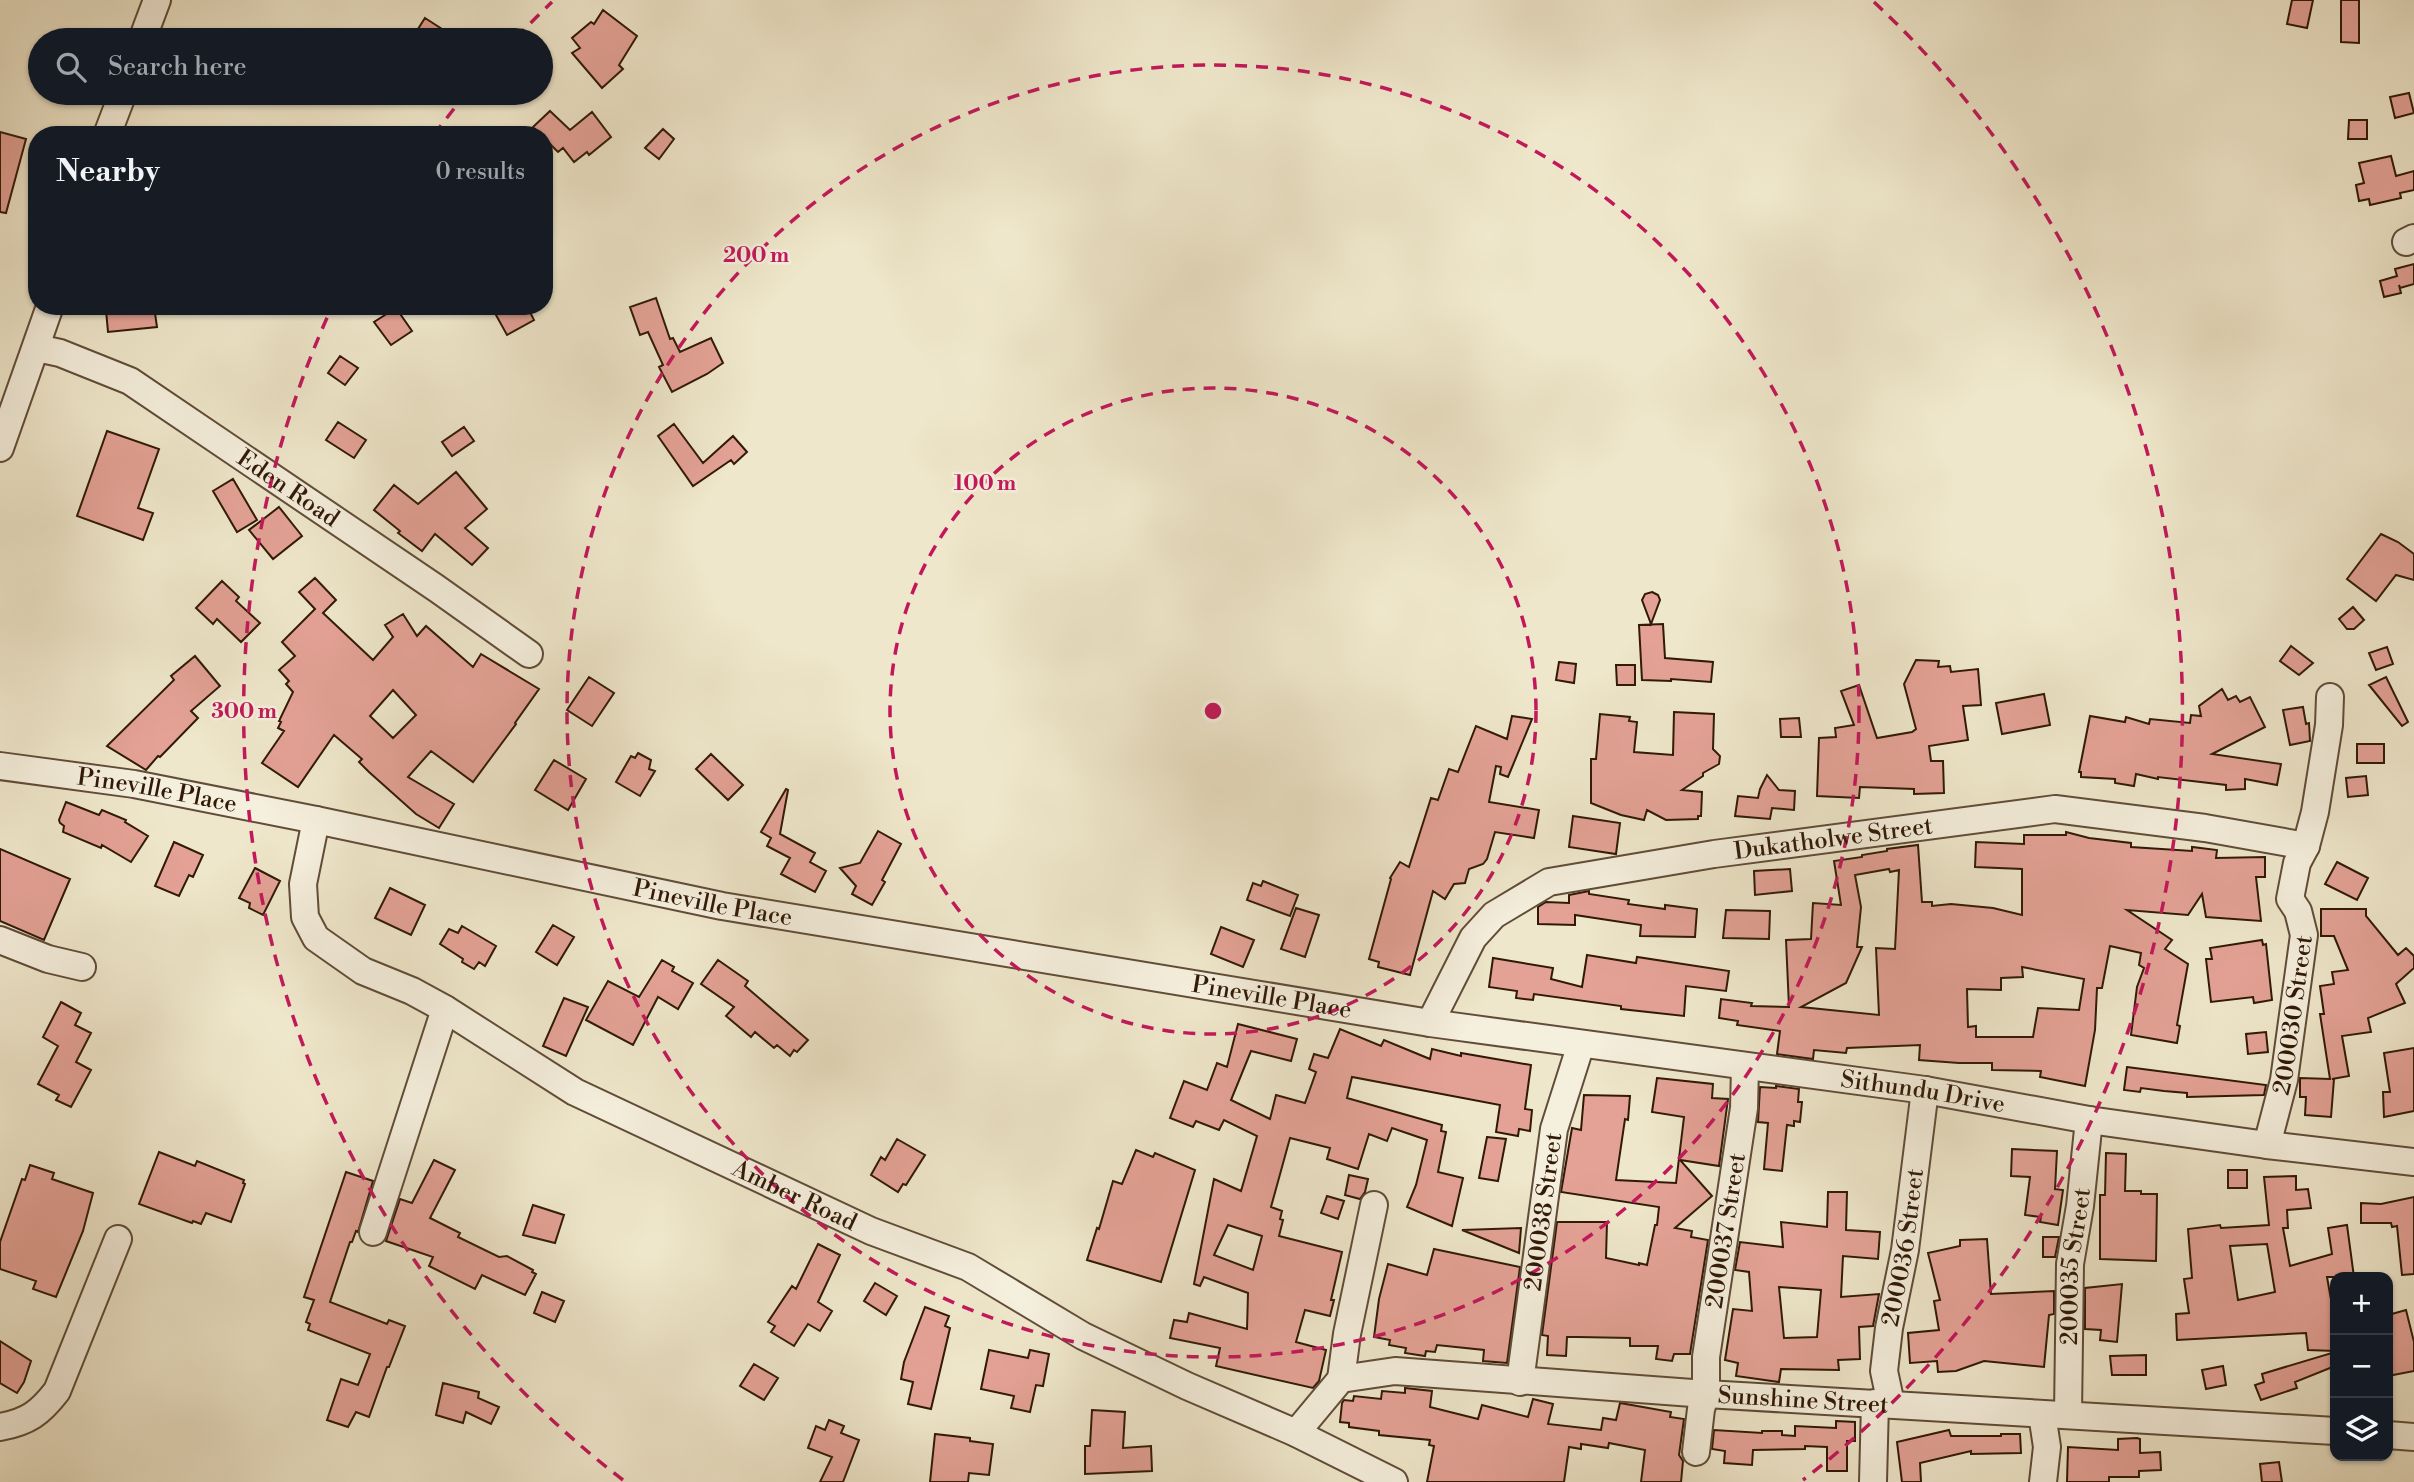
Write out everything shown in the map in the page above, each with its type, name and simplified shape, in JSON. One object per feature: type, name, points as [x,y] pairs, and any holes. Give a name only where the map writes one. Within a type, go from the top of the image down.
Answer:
[{"type":"street","points":[[147,28],[158,0]]},
{"type":"street","points":[[110,126],[118,105]]},
{"type":"street","points":[[0,448],[11,384],[37,348],[47,315]]},
{"type":"street","name":"Eden Road","points":[[37,348],[60,353],[130,381],[436,588],[528,654]]},
{"type":"street","name":"200030 Street","points":[[2267,1145],[2284,1080],[2304,935],[2298,911],[2290,898],[2297,863],[2306,846],[2315,812],[2324,761],[2330,697]]},
{"type":"street","name":"Pineville Place","points":[[0,766],[134,784],[722,906],[1430,1023]]},
{"type":"street","name":"Dukatholwe Street","points":[[1430,1023],[1474,938],[1494,915],[1549,882],[1714,854],[2055,809],[2192,826],[2306,846]]},
{"type":"street","name":"Amber Road","points":[[316,820],[303,884],[305,917],[316,938],[363,971],[412,990],[575,1092],[871,1231],[968,1266],[1083,1335],[1187,1386],[1296,1433],[1394,1482]]},
{"type":"street","points":[[0,940],[82,967]]},
{"type":"street","points":[[373,1231],[445,1009]]},
{"type":"street","name":"Sithundu Drive","points":[[1430,1023],[1925,1090],[2089,1120],[2414,1162]]},
{"type":"street","name":"200038 Street","points":[[1520,1381],[1555,1129],[1581,1044]]},
{"type":"street","name":"200037 Street","points":[[1696,1452],[1701,1409],[1706,1394],[1706,1357],[1744,1108],[1745,1067]]},
{"type":"street","name":"200036 Street","points":[[1873,1482],[1889,1328],[1905,1250],[1925,1090]]},
{"type":"street","name":"200035 Street","points":[[2043,1482],[2047,1447],[2055,1415],[2070,1264],[2080,1206],[2089,1120]]},
{"type":"street","points":[[1296,1433],[1341,1379],[1347,1334],[1374,1205]]},
{"type":"street","points":[[0,1427],[27,1419],[43,1410],[57,1391],[118,1239]]},
{"type":"street","name":"Sunshine Street","points":[[1341,1379],[1395,1371],[1706,1394],[2330,1432]]},
{"type":"street","points":[[2393,1435],[2414,1437]]},
{"type":"building","points":[[2292,0],[2313,0],[2307,28],[2287,24]]},
{"type":"building","points":[[2341,0],[2359,0],[2359,43],[2341,42]]},
{"type":"building","points":[[603,10],[637,36],[619,65],[623,69],[602,88],[572,53],[580,48],[572,38],[591,22],[594,24]]},
{"type":"building","points":[[425,18],[440,28],[419,28]]},
{"type":"building","points":[[2409,93],[2414,113],[2395,118],[2390,97]]},
{"type":"building","points":[[550,111],[570,130],[592,112],[611,137],[589,155],[587,152],[574,162],[563,148],[558,152],[553,147],[553,126],[534,126]]},
{"type":"building","points":[[2349,120],[2367,120],[2367,139],[2348,139]]},
{"type":"building","points":[[663,129],[674,139],[659,159],[645,148]]},
{"type":"building","points":[[0,132],[26,139],[6,213],[0,212]]},
{"type":"building","points":[[2391,156],[2396,176],[2414,171],[2414,190],[2400,193],[2401,198],[2370,205],[2369,199],[2359,201],[2356,185],[2364,183],[2359,163]]},
{"type":"building","points":[[2414,264],[2414,284],[2400,288],[2399,285],[2401,293],[2384,297],[2380,281],[2397,276],[2395,269]]},
{"type":"building","points":[[656,298],[670,339],[673,338],[680,352],[711,338],[723,363],[672,392],[659,367],[663,365],[648,332],[640,335],[630,307]]},
{"type":"building","points":[[106,315],[155,315],[157,327],[108,332]]},
{"type":"building","points":[[385,315],[401,315],[412,331],[391,345],[374,322]]},
{"type":"building","points":[[496,315],[532,315],[534,320],[507,335]]},
{"type":"building","points":[[340,356],[358,368],[345,385],[328,373]]},
{"type":"building","points":[[338,422],[366,440],[354,458],[326,440]]},
{"type":"building","points":[[674,424],[703,463],[733,436],[747,452],[734,464],[731,460],[693,486],[658,436]]},
{"type":"building","points":[[464,427],[474,441],[452,456],[442,442]]},
{"type":"building","points":[[107,431],[159,449],[138,508],[153,513],[143,540],[77,516]]},
{"type":"building","points":[[456,472],[487,509],[465,528],[488,548],[472,565],[435,534],[422,551],[374,510],[394,485],[418,504]]},
{"type":"building","points":[[233,479],[257,520],[237,532],[213,491]]},
{"type":"building","points":[[279,507],[302,536],[273,559],[249,530]]},
{"type":"building","points":[[2381,534],[2414,554],[2414,580],[2396,575],[2376,601],[2347,579]]},
{"type":"building","points":[[315,578],[336,600],[323,613],[373,660],[393,637],[385,625],[403,614],[417,636],[426,626],[473,667],[481,654],[539,689],[473,782],[431,751],[408,777],[454,804],[439,828],[416,814],[369,772],[359,762],[362,759],[334,735],[298,787],[262,763],[284,731],[278,728],[281,722],[279,721],[293,692],[286,684],[289,681],[279,670],[295,656],[282,642],[315,609],[299,592]],"holes":[[[393,690],[416,715],[393,738],[370,716]]]},
{"type":"building","points":[[222,581],[239,597],[236,601],[260,623],[241,642],[217,619],[213,624],[196,608]]},
{"type":"building","points":[[1652,592],[1658,595],[1660,600],[1651,624],[1642,600],[1645,594]]},
{"type":"building","points":[[2353,607],[2364,620],[2354,629],[2347,629],[2339,619]]},
{"type":"building","points":[[1663,624],[1665,658],[1713,662],[1711,682],[1642,680],[1639,625]]},
{"type":"building","points":[[2291,646],[2313,663],[2299,675],[2280,661]]},
{"type":"building","points":[[2387,647],[2393,664],[2376,670],[2369,653]]},
{"type":"building","points":[[195,656],[220,686],[191,711],[198,718],[160,757],[146,770],[107,746],[174,680],[171,676]]},
{"type":"building","points":[[1916,660],[1939,661],[1938,667],[1950,666],[1951,672],[1978,669],[1981,705],[1963,706],[1968,740],[1929,746],[1931,761],[1943,761],[1944,793],[1914,794],[1914,789],[1860,787],[1859,798],[1817,796],[1819,738],[1836,737],[1835,728],[1854,725],[1841,691],[1859,685],[1877,738],[1912,732],[1916,729],[1904,684]]},
{"type":"building","points":[[1559,662],[1576,664],[1574,683],[1556,680]]},
{"type":"building","points":[[1616,665],[1635,665],[1635,685],[1617,685]]},
{"type":"building","points":[[589,677],[614,693],[592,726],[567,710]]},
{"type":"building","points":[[2386,677],[2408,722],[2402,726],[2369,685]]},
{"type":"building","points":[[2222,689],[2228,700],[2236,696],[2240,702],[2250,697],[2265,727],[2212,754],[2281,764],[2277,785],[2245,779],[2245,789],[2226,790],[2226,785],[2158,779],[2136,774],[2134,786],[2115,783],[2115,779],[2081,777],[2079,772],[2090,716],[2125,722],[2126,717],[2149,724],[2150,719],[2190,723],[2191,715],[2201,716],[2199,706]]},
{"type":"building","points":[[2044,694],[2050,725],[2002,734],[1996,703]]},
{"type":"building","points":[[2303,707],[2306,724],[2309,723],[2310,741],[2290,745],[2283,710]]},
{"type":"building","points":[[1674,712],[1714,714],[1713,749],[1720,756],[1719,764],[1682,790],[1702,792],[1701,816],[1698,816],[1698,819],[1666,820],[1647,810],[1644,820],[1621,815],[1591,803],[1591,759],[1596,759],[1600,714],[1630,717],[1629,721],[1637,722],[1634,752],[1673,755]]},
{"type":"building","points":[[1512,716],[1532,719],[1508,777],[1500,774],[1501,767],[1496,766],[1489,802],[1539,810],[1534,838],[1495,832],[1487,859],[1483,864],[1469,869],[1465,883],[1454,884],[1445,899],[1433,891],[1410,975],[1378,967],[1379,962],[1369,959],[1390,878],[1400,862],[1409,867],[1431,798],[1438,800],[1449,769],[1458,772],[1476,726],[1507,739]]},
{"type":"building","points":[[1799,718],[1801,737],[1781,737],[1780,719]]},
{"type":"building","points":[[2357,744],[2384,744],[2384,763],[2357,763]]},
{"type":"building","points":[[638,753],[651,760],[649,769],[655,771],[640,796],[616,782],[631,756],[635,758]]},
{"type":"building","points":[[711,754],[743,785],[728,800],[696,769]]},
{"type":"building","points":[[554,760],[586,779],[568,810],[535,790]]},
{"type":"building","points":[[1767,775],[1779,790],[1795,791],[1794,810],[1772,808],[1770,819],[1735,816],[1738,796],[1758,798]]},
{"type":"building","points":[[2366,776],[2368,795],[2348,797],[2346,778]]},
{"type":"building","points":[[786,789],[788,790],[780,834],[815,853],[810,862],[826,871],[815,892],[781,874],[790,858],[767,846],[771,838],[761,832]]},
{"type":"building","points":[[66,802],[99,815],[102,810],[126,820],[125,822],[148,836],[131,862],[102,845],[101,848],[63,832],[64,826],[59,820]]},
{"type":"building","points":[[1573,816],[1620,823],[1616,854],[1569,847]]},
{"type":"building","points":[[878,831],[901,844],[872,905],[852,894],[856,886],[840,868],[860,863]]},
{"type":"building","points":[[2066,832],[2131,843],[2131,847],[2192,851],[2192,847],[2217,850],[2216,858],[2265,857],[2265,877],[2256,877],[2261,921],[2206,917],[2202,894],[2188,915],[2127,910],[2172,940],[2165,949],[2188,964],[2177,1025],[2180,1026],[2177,1043],[2131,1035],[2137,987],[2144,968],[2139,965],[2141,953],[2110,946],[2102,988],[2097,988],[2095,1030],[2085,1086],[2040,1077],[2041,1071],[1992,1070],[1992,1063],[1919,1060],[1920,1045],[1847,1048],[1846,1053],[1814,1050],[1813,1059],[1777,1054],[1780,1031],[1737,1025],[1738,1021],[1719,1018],[1721,999],[1752,1003],[1751,1006],[1789,1007],[1786,940],[1811,939],[1813,903],[1841,905],[1834,861],[1918,845],[1922,902],[1932,902],[1932,906],[1951,904],[1993,908],[2022,915],[2022,869],[1975,867],[1976,842],[2024,844],[2024,835],[2066,835]],"holes":[[[1889,869],[1890,872],[1899,870],[1895,949],[1876,948],[1879,1015],[1801,1007],[1846,983],[1862,947],[1857,947],[1861,907],[1855,875]],[[2022,967],[2084,979],[2079,1010],[2038,1008],[2033,1037],[1976,1037],[1976,1026],[1968,1027],[1967,989],[2001,990],[2001,978],[2023,977]]]},
{"type":"building","points":[[174,842],[203,855],[193,877],[189,875],[179,896],[155,886]]},
{"type":"building","points":[[0,849],[70,879],[44,940],[0,921]]},
{"type":"building","points":[[2337,862],[2368,878],[2357,900],[2325,884]]},
{"type":"building","points":[[255,868],[280,881],[263,915],[249,908],[250,903],[239,898]]},
{"type":"building","points":[[1790,869],[1792,891],[1755,895],[1754,871]]},
{"type":"building","points":[[1263,881],[1298,895],[1290,916],[1247,900],[1253,883],[1261,886]]},
{"type":"building","points":[[390,888],[425,905],[411,935],[375,918]]},
{"type":"building","points":[[1589,891],[1589,894],[1629,900],[1628,904],[1665,909],[1665,905],[1697,909],[1695,937],[1640,936],[1641,925],[1575,915],[1575,925],[1538,924],[1538,907],[1546,902],[1569,903],[1569,895]]},
{"type":"building","points":[[1296,908],[1319,915],[1305,957],[1281,949]]},
{"type":"building","points":[[2321,909],[2366,909],[2366,916],[2398,955],[2406,948],[2414,956],[2414,968],[2396,984],[2405,1003],[2368,1018],[2371,1032],[2342,1036],[2349,1076],[2332,1079],[2331,1117],[2305,1115],[2306,1097],[2300,1097],[2300,1078],[2330,1079],[2320,1014],[2324,1014],[2320,986],[2334,984],[2332,972],[2348,970],[2334,936],[2321,936]]},
{"type":"building","points":[[1726,910],[1770,911],[1769,939],[1723,938]]},
{"type":"building","points":[[553,925],[574,937],[557,965],[536,952]]},
{"type":"building","points":[[462,926],[496,946],[485,966],[479,962],[474,969],[440,944],[449,929],[458,933]]},
{"type":"building","points":[[1221,927],[1254,940],[1243,967],[1211,954]]},
{"type":"building","points":[[2262,940],[2263,945],[2266,944],[2272,1000],[2254,1003],[2253,997],[2211,1002],[2206,959],[2212,959],[2210,948]]},
{"type":"building","points":[[1587,955],[1636,963],[1637,957],[1729,971],[1726,991],[1686,986],[1684,1016],[1621,1009],[1621,1006],[1534,994],[1533,1000],[1516,998],[1517,991],[1489,987],[1493,958],[1553,968],[1551,979],[1582,987]]},
{"type":"building","points":[[662,960],[674,967],[672,971],[693,983],[678,1009],[658,997],[633,1045],[586,1020],[608,981],[639,997]]},
{"type":"building","points":[[718,960],[748,981],[745,986],[808,1040],[797,1052],[794,1050],[790,1056],[777,1045],[774,1048],[755,1032],[751,1037],[726,1016],[734,1007],[701,984]]},
{"type":"building","points":[[564,998],[588,1007],[566,1056],[543,1046]]},
{"type":"building","points":[[61,1002],[81,1013],[75,1025],[91,1033],[76,1062],[91,1070],[71,1107],[56,1100],[59,1095],[38,1084],[58,1046],[43,1037]]},
{"type":"building","points":[[1238,1024],[1297,1039],[1291,1061],[1251,1051],[1231,1100],[1270,1119],[1276,1095],[1305,1103],[1316,1072],[1309,1069],[1314,1054],[1328,1058],[1340,1029],[1381,1046],[1384,1040],[1430,1059],[1432,1049],[1461,1056],[1461,1053],[1531,1065],[1525,1109],[1532,1110],[1530,1131],[1519,1129],[1518,1136],[1496,1132],[1500,1105],[1352,1077],[1347,1098],[1442,1125],[1441,1131],[1446,1132],[1438,1172],[1463,1178],[1452,1226],[1407,1207],[1416,1185],[1427,1140],[1392,1128],[1387,1141],[1369,1134],[1358,1169],[1327,1159],[1330,1148],[1290,1138],[1271,1207],[1282,1211],[1279,1236],[1342,1252],[1330,1316],[1305,1310],[1296,1342],[1326,1350],[1319,1381],[1313,1388],[1216,1366],[1220,1348],[1170,1338],[1174,1320],[1187,1322],[1189,1313],[1247,1329],[1248,1293],[1204,1277],[1200,1286],[1194,1284],[1214,1179],[1241,1191],[1257,1136],[1224,1120],[1219,1130],[1196,1121],[1193,1127],[1170,1118],[1184,1081],[1207,1090],[1217,1063],[1227,1067]],"holes":[[[1228,1225],[1262,1236],[1253,1270],[1214,1255]]]},
{"type":"building","points":[[2266,1032],[2268,1052],[2248,1054],[2246,1034]]},
{"type":"building","points":[[2414,1048],[2414,1111],[2384,1117],[2383,1092],[2390,1092],[2384,1053]]},
{"type":"building","points":[[2127,1067],[2266,1085],[2264,1095],[2187,1097],[2187,1093],[2141,1088],[2140,1092],[2124,1090]]},
{"type":"building","points":[[1657,1078],[1713,1084],[1712,1098],[1728,1099],[1719,1166],[1680,1160],[1712,1196],[1675,1228],[1692,1231],[1691,1237],[1708,1240],[1690,1354],[1674,1354],[1672,1361],[1656,1359],[1658,1346],[1630,1346],[1630,1338],[1567,1337],[1566,1356],[1547,1355],[1548,1336],[1542,1335],[1557,1222],[1607,1222],[1606,1258],[1639,1265],[1647,1265],[1657,1225],[1659,1207],[1561,1192],[1572,1128],[1581,1130],[1584,1095],[1630,1096],[1616,1180],[1676,1183],[1684,1117],[1652,1112]]},
{"type":"building","points":[[1760,1087],[1799,1089],[1798,1102],[1802,1102],[1800,1122],[1794,1121],[1794,1126],[1787,1125],[1782,1171],[1764,1169],[1768,1123],[1758,1122]]},
{"type":"building","points":[[1487,1137],[1506,1139],[1498,1181],[1479,1178]]},
{"type":"building","points":[[897,1139],[925,1155],[906,1185],[903,1184],[898,1192],[871,1175],[881,1157],[885,1160]]},
{"type":"building","points":[[2012,1149],[2057,1151],[2055,1189],[2063,1190],[2058,1225],[2040,1222],[2041,1217],[2025,1215],[2030,1177],[2011,1176]]},
{"type":"building","points":[[1136,1150],[1153,1157],[1155,1153],[1195,1170],[1161,1282],[1087,1260],[1113,1181],[1122,1184]]},
{"type":"building","points":[[159,1152],[195,1166],[197,1161],[244,1180],[245,1184],[231,1222],[206,1213],[201,1224],[192,1223],[139,1204]]},
{"type":"building","points":[[2106,1153],[2126,1154],[2125,1191],[2157,1194],[2156,1261],[2100,1259],[2100,1195],[2105,1195]]},
{"type":"building","points":[[434,1160],[455,1170],[430,1218],[460,1233],[458,1237],[499,1257],[507,1256],[533,1270],[536,1274],[525,1295],[482,1275],[475,1289],[429,1266],[433,1257],[386,1241],[400,1199],[412,1203]]},
{"type":"building","points":[[30,1165],[54,1173],[52,1179],[93,1193],[83,1231],[56,1297],[33,1289],[36,1281],[0,1269],[0,1242],[22,1179],[25,1180]]},
{"type":"building","points":[[2228,1170],[2247,1170],[2247,1188],[2228,1188]]},
{"type":"building","points":[[346,1172],[373,1181],[358,1232],[356,1231],[350,1242],[330,1302],[387,1324],[389,1320],[405,1326],[369,1417],[356,1412],[348,1427],[327,1420],[341,1379],[358,1385],[370,1354],[308,1330],[310,1324],[306,1322],[314,1300],[304,1297]]},
{"type":"building","points":[[1349,1175],[1368,1179],[1360,1199],[1345,1195]]},
{"type":"building","points":[[2296,1176],[2296,1190],[2308,1189],[2311,1208],[2287,1210],[2288,1228],[2283,1228],[2290,1266],[2332,1254],[2328,1228],[2347,1225],[2353,1272],[2330,1272],[2330,1277],[2327,1277],[2330,1294],[2330,1351],[2308,1350],[2306,1333],[2177,1340],[2176,1314],[2189,1313],[2184,1279],[2192,1278],[2188,1229],[2220,1225],[2221,1228],[2269,1225],[2264,1177]],"holes":[[[2267,1244],[2275,1292],[2238,1300],[2230,1246]]]},
{"type":"building","points":[[1828,1192],[1847,1192],[1846,1230],[1880,1232],[1878,1259],[1843,1256],[1841,1297],[1879,1294],[1873,1326],[1859,1327],[1860,1359],[1838,1360],[1839,1370],[1781,1369],[1779,1382],[1736,1376],[1738,1363],[1725,1360],[1733,1309],[1752,1311],[1749,1272],[1735,1270],[1740,1242],[1783,1247],[1781,1222],[1827,1227]],"holes":[[[1779,1287],[1821,1290],[1817,1337],[1784,1338]]]},
{"type":"building","points":[[1327,1196],[1344,1201],[1338,1219],[1321,1213]]},
{"type":"building","points":[[2414,1197],[2414,1274],[2402,1275],[2397,1226],[2392,1227],[2391,1223],[2361,1223],[2361,1203],[2381,1204]]},
{"type":"building","points":[[533,1205],[564,1215],[555,1243],[523,1235]]},
{"type":"building","points":[[1521,1228],[1519,1253],[1462,1230]]},
{"type":"building","points":[[2043,1237],[2059,1237],[2055,1257],[2043,1257]]},
{"type":"building","points":[[1987,1239],[1991,1294],[2054,1291],[2054,1314],[2049,1315],[2044,1367],[1984,1361],[1956,1371],[1938,1372],[1937,1361],[1910,1363],[1908,1333],[1939,1330],[1934,1301],[1940,1300],[1928,1253],[1960,1246],[1960,1240]]},
{"type":"building","points":[[818,1244],[840,1255],[818,1302],[832,1311],[820,1331],[808,1324],[794,1346],[771,1332],[775,1326],[768,1322],[792,1286],[796,1289]]},
{"type":"building","points":[[1434,1249],[1520,1267],[1507,1363],[1483,1361],[1484,1350],[1437,1345],[1435,1352],[1426,1351],[1425,1356],[1405,1353],[1406,1348],[1389,1345],[1390,1340],[1374,1337],[1379,1299],[1388,1264],[1427,1275]]},
{"type":"building","points":[[875,1283],[897,1296],[886,1315],[864,1301]]},
{"type":"building","points":[[2122,1284],[2117,1342],[2100,1340],[2101,1330],[2085,1329],[2085,1288]]},
{"type":"building","points":[[542,1292],[564,1301],[555,1322],[534,1313]]},
{"type":"building","points":[[925,1307],[949,1316],[945,1326],[950,1328],[931,1409],[908,1404],[913,1382],[901,1379],[904,1362]]},
{"type":"building","points":[[2406,1310],[2414,1342],[2414,1371],[2393,1375],[2393,1335],[2393,1314]]},
{"type":"building","points":[[0,1341],[31,1361],[17,1393],[0,1383]]},
{"type":"building","points":[[989,1350],[1028,1358],[1030,1350],[1049,1354],[1043,1386],[1036,1385],[1030,1412],[1011,1408],[1014,1396],[981,1389]]},
{"type":"building","points":[[2330,1354],[2330,1368],[2295,1382],[2297,1388],[2261,1400],[2255,1385],[2264,1382],[2262,1374]]},
{"type":"building","points":[[2146,1355],[2146,1375],[2112,1375],[2110,1356]]},
{"type":"building","points":[[754,1364],[778,1378],[764,1400],[740,1386]]},
{"type":"building","points":[[2223,1366],[2226,1385],[2206,1389],[2202,1370]]},
{"type":"building","points":[[443,1383],[479,1392],[478,1398],[499,1407],[491,1424],[466,1412],[463,1423],[436,1415]]},
{"type":"building","points":[[1405,1388],[1432,1391],[1430,1407],[1478,1419],[1482,1405],[1528,1417],[1533,1399],[1553,1404],[1548,1424],[1601,1430],[1603,1418],[1616,1420],[1620,1403],[1671,1412],[1670,1417],[1684,1419],[1679,1455],[1683,1461],[1681,1482],[1641,1482],[1645,1450],[1609,1443],[1608,1448],[1581,1444],[1581,1449],[1569,1447],[1564,1482],[1427,1482],[1434,1446],[1429,1445],[1430,1440],[1379,1435],[1379,1431],[1349,1427],[1349,1423],[1340,1422],[1344,1400],[1353,1401],[1354,1396],[1381,1399],[1382,1391],[1405,1393]]},
{"type":"building","points":[[1092,1410],[1125,1412],[1123,1448],[1151,1446],[1152,1471],[1085,1474],[1085,1446],[1090,1446]]},
{"type":"building","points":[[829,1420],[844,1426],[841,1433],[859,1440],[843,1482],[820,1482],[832,1457],[808,1448],[816,1426],[825,1430]]},
{"type":"building","points":[[1836,1421],[1855,1422],[1855,1441],[1847,1441],[1847,1471],[1827,1471],[1827,1447],[1753,1450],[1752,1465],[1724,1463],[1725,1451],[1712,1449],[1714,1430],[1762,1433],[1782,1431],[1782,1435],[1795,1436],[1795,1426],[1836,1428]]},
{"type":"building","points":[[1949,1430],[1951,1436],[2020,1434],[2021,1453],[1971,1454],[1971,1451],[1920,1463],[1921,1482],[1902,1482],[1897,1442]]},
{"type":"building","points":[[935,1434],[993,1444],[989,1475],[969,1473],[968,1482],[930,1482]]},
{"type":"building","points":[[2118,1439],[2140,1439],[2140,1453],[2160,1452],[2161,1470],[2139,1471],[2139,1477],[2109,1477],[2109,1482],[2067,1482],[2068,1447],[2118,1450]]},
{"type":"building","points":[[2279,1462],[2282,1482],[2262,1482],[2260,1464]]}]
